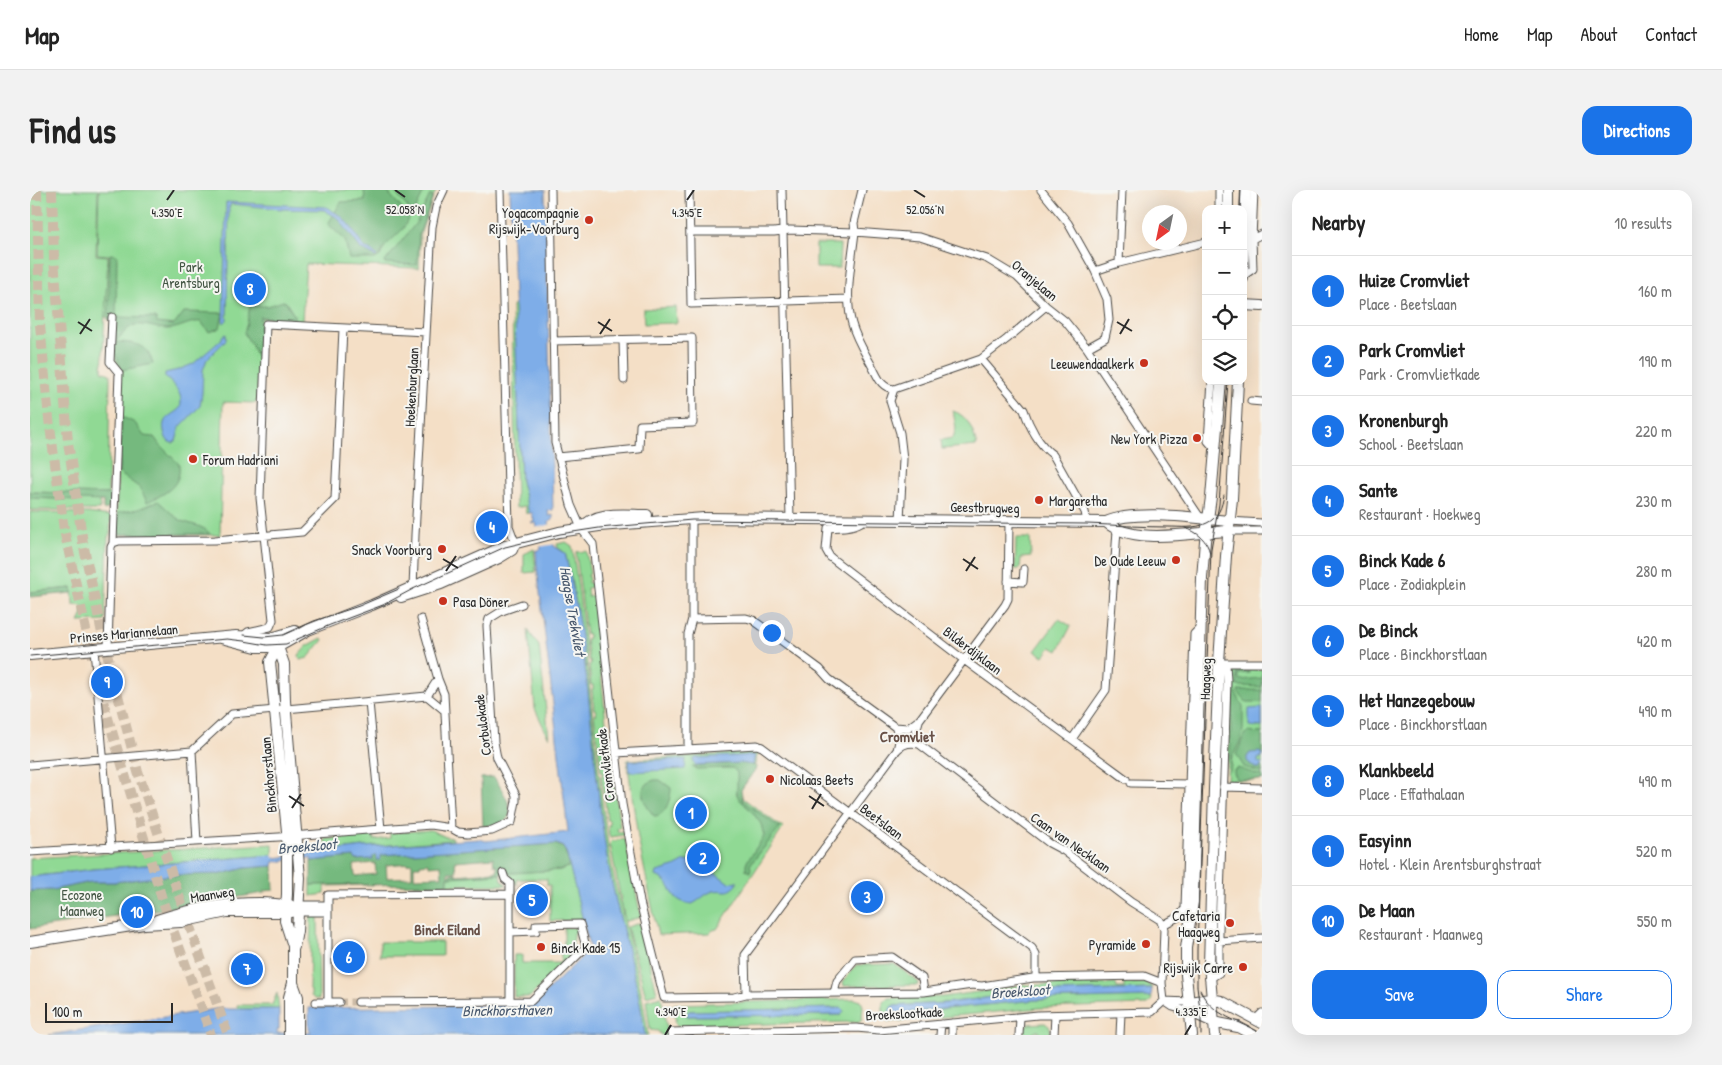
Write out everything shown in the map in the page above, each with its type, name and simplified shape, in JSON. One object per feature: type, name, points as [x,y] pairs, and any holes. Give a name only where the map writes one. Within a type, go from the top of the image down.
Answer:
[{"type":"street","name":"Hoekenburglaan","points":[[413,589],[432,227],[436,208],[444,190]]},
{"type":"street","points":[[500,190],[509,526],[515,542]]},
{"type":"street","name":"Cromvlietkade","points":[[551,190],[555,443],[571,504],[592,544],[616,753],[628,836],[640,902],[664,998]]},
{"type":"street","points":[[689,190],[691,304],[849,299]]},
{"type":"street","points":[[782,190],[790,519]]},
{"type":"street","points":[[862,190],[854,223],[849,299],[852,324],[862,348],[882,385],[888,389],[894,389],[981,359],[1046,306]]},
{"type":"street","points":[[1041,190],[1068,223],[1095,271],[1107,299],[1109,320],[1105,338],[1087,348]]},
{"type":"street","points":[[1119,263],[1122,190]]},
{"type":"street","points":[[1219,190],[1219,205]]},
{"type":"street","points":[[1228,190],[1228,205]]},
{"type":"street","points":[[1244,250],[1246,190]]},
{"type":"street","points":[[1247,274],[1253,269],[1254,190]]},
{"type":"street","name":"Oranjelaan","points":[[691,232],[854,232],[920,237],[986,259],[1017,277],[1064,321],[1087,348],[1205,519]]},
{"type":"street","points":[[1252,239],[1262,234]]},
{"type":"street","points":[[1095,271],[1119,263],[1202,243]]},
{"type":"street","points":[[1247,306],[1262,306]]},
{"type":"street","points":[[108,648],[119,374],[110,362],[112,317]]},
{"type":"street","points":[[243,636],[248,632],[270,628],[273,620],[260,498],[266,324],[426,332]]},
{"type":"street","points":[[113,543],[119,541],[216,540],[302,532],[335,499],[343,329]]},
{"type":"street","points":[[553,341],[692,338],[693,423],[640,425],[638,449],[558,457]]},
{"type":"street","points":[[623,340],[624,380]]},
{"type":"street","points":[[981,359],[1024,410],[1027,420],[1046,450],[1053,455],[1081,504],[1087,522]]},
{"type":"street","name":"Haagweg","points":[[1212,385],[1208,441],[1215,449]]},
{"type":"street","name":"Haagweg","points":[[1192,1035],[1186,986],[1186,948],[1193,902],[1203,570],[1207,532],[1205,519],[1215,449],[1221,385]]},
{"type":"street","name":"Haagweg","points":[[1215,1035],[1209,979],[1228,526],[1238,385]]},
{"type":"street","points":[[894,389],[890,401],[900,434],[902,459],[900,520]]},
{"type":"street","points":[[1251,400],[1262,402]]},
{"type":"street","name":"Geestbrugweg","points":[[515,542],[582,528],[593,518],[604,516],[656,515],[674,519],[1087,522],[1106,522],[1124,517],[1162,516],[1205,519],[1228,526]]},
{"type":"street","points":[[688,749],[688,632],[692,619],[692,519]]},
{"type":"street","name":"Geestbrugweg","points":[[828,528],[851,526],[864,520]]},
{"type":"street","points":[[895,727],[908,728],[920,719],[1005,605],[1008,599],[1009,521]]},
{"type":"street","points":[[1106,522],[1117,530],[1138,535],[1185,535],[1207,532],[1228,526],[1262,524]]},
{"type":"street","points":[[1228,526],[1262,532]]},
{"type":"street","name":"Bilderdijklaan","points":[[828,528],[826,550],[830,557],[964,660],[1128,781],[1189,784]]},
{"type":"street","points":[[1072,739],[1106,690],[1117,530]]},
{"type":"street","name":"Prinses Mariannelaan","points":[[221,638],[256,647],[278,647],[308,630],[392,597],[400,597],[413,589],[451,580],[499,558],[512,550],[515,542]]},
{"type":"street","points":[[1008,581],[1023,582],[1024,568]]},
{"type":"street","name":"Corbulokade","points":[[30,852],[292,836],[431,825],[451,828],[458,832],[479,832],[492,831],[512,822],[516,795],[497,758],[494,742],[487,626],[488,619],[502,611],[522,604]]},
{"type":"street","points":[[692,619],[746,618],[753,620],[821,670],[829,680],[895,727],[900,737],[896,750],[745,955],[746,994]]},
{"type":"street","points":[[420,619],[444,694],[451,828]]},
{"type":"street","name":"Haagweg","points":[[1162,925],[1179,918],[1184,912],[1194,634],[1201,627]]},
{"type":"street","name":"Prinses Mariannelaan","points":[[30,655],[243,636],[278,637],[299,630],[308,630]]},
{"type":"street","points":[[284,660],[297,636]]},
{"type":"street","points":[[256,647],[270,662],[278,647],[264,638]]},
{"type":"street","name":"Binckhorstlaan","points":[[278,647],[284,660],[281,710]]},
{"type":"street","points":[[94,649],[110,848]]},
{"type":"street","name":"Binckhorstlaan","points":[[270,662],[281,710],[292,836],[298,858],[299,908],[293,950]]},
{"type":"street","points":[[1223,663],[1262,664]]},
{"type":"street","name":"Haagweg","points":[[1209,979],[1220,973],[1219,941],[1227,681],[1223,663]]},
{"type":"street","points":[[427,696],[438,679]]},
{"type":"street","points":[[30,766],[192,751],[232,714],[427,696],[444,710]]},
{"type":"street","points":[[369,702],[381,829]]},
{"type":"street","points":[[896,750],[907,743],[919,744],[916,733],[920,719]]},
{"type":"street","name":"Caan van Necklaan","points":[[919,744],[1049,843],[1064,851],[1131,902],[1159,920],[1162,925]]},
{"type":"street","name":"Beetslaan","points":[[616,753],[756,745],[762,747],[1032,948],[1036,955],[1036,978]]},
{"type":"street","points":[[192,751],[197,842]]},
{"type":"street","points":[[1223,787],[1262,788]]},
{"type":"street","name":"Binckhorstlaan","points":[[292,836],[286,859],[285,923],[292,942],[293,983],[298,997],[294,1034]]},
{"type":"street","points":[[503,874],[510,884],[508,894],[510,1001]]},
{"type":"street","points":[[328,999],[328,895],[508,894]]},
{"type":"street","name":"Maanweg","points":[[30,942],[144,924],[182,913],[222,905],[262,902],[285,908],[299,908]]},
{"type":"street","points":[[299,908],[328,909]]},
{"type":"street","points":[[358,1002],[531,1001],[586,947],[580,924],[536,925],[536,931],[510,932]]},
{"type":"street","points":[[1162,925],[1164,936],[1162,983],[1164,1002],[1171,1006],[1190,1007],[1212,999],[1260,1019]]},
{"type":"street","points":[[1219,941],[1262,938]]},
{"type":"street","name":"Broekslootkade","points":[[834,992],[838,979],[855,959],[890,956],[922,978],[924,992]]},
{"type":"street","name":"Broekslootkade","points":[[664,998],[746,994],[924,992],[1036,978],[1145,976],[1162,983]]},
{"type":"street","points":[[316,1002],[328,999],[339,1002]]},
{"type":"street","name":"Broekslootkade","points":[[671,1033],[856,1028],[869,1032],[1020,1017],[1152,1012],[1164,1002]]},
{"type":"street","points":[[1190,1007],[1214,1022],[1238,1027],[1253,1035]]},
{"type":"street","points":[[1120,1035],[1121,1012]]},
{"type":"street","points":[[1054,1035],[1055,1015]]},
{"type":"street","points":[[1019,1035],[1020,1017]]},
{"type":"street","points":[[952,1023],[952,1035]]},
{"type":"street","points":[[940,1035],[941,1024]]},
{"type":"green space","points":[[30,190],[98,190],[96,255],[108,256],[102,371],[110,374],[108,494],[30,492]]},
{"type":"green space","name":"Park Arentsburg","points":[[99,190],[437,190],[420,235],[419,268],[306,264],[302,321],[262,318],[257,401],[255,403],[223,402],[220,535],[116,535],[120,372],[113,353],[114,318],[105,317],[109,255],[97,254]]},
{"type":"green space","points":[[364,190],[386,190],[409,217],[403,229],[385,246],[380,256],[375,259],[349,259],[345,240],[328,224],[341,202],[365,201]]},
{"type":"green space","points":[[393,190],[421,190],[424,192],[413,214]]},
{"type":"green space","points":[[430,195],[433,197],[419,234],[417,265],[384,263],[416,223]]},
{"type":"green space","points":[[816,244],[840,244],[839,268],[816,268]]},
{"type":"green space","points":[[110,254],[117,255],[116,317],[156,318],[157,323],[174,325],[184,312],[223,313],[220,328],[209,332],[201,322],[167,329],[136,325],[128,329],[117,340],[114,339],[115,323],[108,320]]},
{"type":"green space","points":[[283,301],[286,302],[294,315],[294,319],[260,317],[258,356],[256,356],[244,333],[250,306],[268,306]]},
{"type":"green space","points":[[512,306],[515,306],[521,481],[529,513],[526,514],[525,506],[516,508]]},
{"type":"green space","points":[[676,307],[677,323],[644,324],[643,309]]},
{"type":"green space","points":[[114,343],[140,346],[148,352],[153,364],[122,370],[115,352]]},
{"type":"green space","points":[[953,411],[967,420],[977,446],[942,449],[941,440],[953,438],[956,428]]},
{"type":"green space","points":[[122,417],[135,423],[144,436],[154,437],[179,464],[178,478],[175,484],[160,496],[147,502],[140,488],[119,473]]},
{"type":"green space","points":[[30,492],[112,494],[111,508],[103,510],[103,501],[30,498]]},
{"type":"green space","points":[[30,498],[100,500],[100,510],[30,510]]},
{"type":"green space","points":[[158,501],[180,520],[201,527],[210,534],[118,534],[118,513],[138,509]]},
{"type":"green space","points":[[30,512],[88,513],[111,516],[110,535],[108,536],[105,621],[79,622],[83,614],[82,606],[73,605],[72,588],[30,592]]},
{"type":"green space","points":[[1016,538],[1030,538],[1031,557],[1021,558],[1020,569],[1015,569]]},
{"type":"green space","points":[[566,542],[572,546],[578,588],[608,845],[617,893],[640,987],[648,1035],[645,1035],[638,990],[607,857],[580,628],[565,553],[557,544]]},
{"type":"green space","points":[[534,549],[536,572],[524,573],[524,554]]},
{"type":"green space","points":[[586,551],[590,574],[588,575],[588,583],[591,583],[592,587],[587,588],[588,597],[593,596],[608,742],[620,827],[617,828],[618,832],[624,831],[625,835],[611,837],[609,836],[609,820],[607,820],[606,795],[604,795],[601,776],[603,775],[589,665],[591,664],[586,639],[588,639],[588,634],[586,634],[576,552]]},
{"type":"green space","points":[[72,588],[72,593],[30,597],[30,592]]},
{"type":"green space","points":[[1059,619],[1071,626],[1058,651],[1051,647],[1044,656],[1035,651]]},
{"type":"green space","points":[[528,630],[539,646],[549,738],[535,709]]},
{"type":"green space","points":[[322,638],[323,640],[308,658],[300,660],[299,655],[307,646]]},
{"type":"green space","points":[[1262,669],[1262,780],[1227,780],[1230,681],[1235,671]]},
{"type":"green space","points":[[1248,671],[1250,673],[1239,674],[1239,680],[1262,678],[1262,687],[1237,686],[1237,673]]},
{"type":"green space","points":[[1232,680],[1235,691],[1243,706],[1243,730],[1241,740],[1232,757],[1230,772]]},
{"type":"green space","points":[[1239,690],[1262,690],[1262,702],[1246,702],[1238,692]]},
{"type":"green space","points":[[1248,732],[1262,733],[1262,754],[1250,753],[1247,757],[1253,767],[1260,768],[1262,766],[1262,773],[1244,767],[1236,754]]},
{"type":"green space","points":[[758,752],[754,768],[736,793],[783,828],[717,929],[710,933],[658,935],[638,838],[627,760]]},
{"type":"green space","points":[[740,763],[757,767],[741,790],[743,801],[780,828],[750,865],[750,872],[746,870],[746,863],[764,836],[761,824],[737,795],[737,773],[733,768],[696,769],[692,767]]},
{"type":"green space","points":[[1238,768],[1262,776],[1262,780],[1238,780],[1234,770]]},
{"type":"green space","points":[[494,777],[505,795],[510,810],[509,816],[505,821],[496,825],[483,826],[481,778]]},
{"type":"green space","points":[[654,780],[660,780],[671,788],[665,810],[654,816],[647,807],[643,792],[644,787]]},
{"type":"green space","points":[[431,830],[453,838],[453,840],[311,853],[311,849],[325,847],[325,839],[373,835],[374,840],[390,838],[390,833]]},
{"type":"green space","points":[[625,839],[641,917],[627,921],[625,921],[610,843]]},
{"type":"green space","points":[[273,844],[273,855],[94,869],[30,877],[30,858]]},
{"type":"green space","points":[[556,844],[564,848],[570,866],[560,870],[448,877],[448,884],[311,885],[311,861],[354,857],[356,860],[372,859],[373,855],[376,855],[377,860],[380,859],[380,855]],"holes":[[[493,858],[494,865],[497,865],[497,871],[448,875],[448,872],[456,872],[455,861]],[[375,863],[376,874],[355,876],[354,865]],[[412,863],[412,877],[387,878],[386,865]],[[429,863],[429,866],[441,865],[442,876],[414,877],[414,866],[420,866],[420,864]]]},
{"type":"green space","name":"Ecozone Maanweg","points":[[273,866],[274,890],[264,891],[264,893],[144,912],[143,909],[128,911],[128,914],[30,929],[30,891],[52,890],[91,882],[114,882],[174,875],[222,874],[245,868]]},
{"type":"green space","points":[[570,866],[583,920],[550,921],[550,885],[547,885],[547,879],[517,879],[517,885],[508,873],[560,870]]},
{"type":"green space","points":[[500,874],[502,880],[507,885],[414,885],[447,884],[448,877]]},
{"type":"green space","points":[[408,884],[325,886],[325,894],[311,896],[311,885]]},
{"type":"green space","points":[[311,916],[318,916],[319,999],[311,996],[309,988]]},
{"type":"green space","points":[[640,923],[657,993],[646,996],[627,927]]},
{"type":"green space","points":[[564,927],[577,928],[578,933],[573,933],[573,950],[564,950]]},
{"type":"green space","points":[[380,942],[442,942],[442,956],[380,956]]},
{"type":"green space","points":[[561,952],[573,952],[573,954],[530,997],[514,997],[514,955],[522,955],[522,963],[561,963]]},
{"type":"green space","points":[[894,964],[917,981],[918,985],[844,986],[843,982],[856,965]]},
{"type":"green space","points":[[1124,983],[1145,983],[1151,986],[1152,989],[1025,993],[946,1003],[892,1006],[893,1014],[1035,1000],[1152,997],[1151,1002],[1146,1005],[1040,1008],[889,1022],[883,1018],[883,1002],[889,998],[942,997],[1025,984],[1116,984],[1117,988],[1124,988]]},
{"type":"green space","points":[[277,993],[279,1009],[238,1009],[237,1005],[272,1005]]},
{"type":"green space","points":[[661,996],[668,1035],[661,1035],[658,1031],[650,1030],[646,1000]]},
{"type":"green space","points":[[855,999],[861,1001],[863,1006],[862,1019],[858,1022],[678,1026],[672,1006],[674,1004]],"holes":[[[841,1008],[844,1012],[841,1015],[687,1016],[689,1011]]]},
{"type":"green space","points":[[1045,1023],[1050,1027],[1051,1034],[1039,1035],[1039,1031],[1034,1031],[1034,1035],[1024,1035],[1028,1024]]},
{"type":"water","points":[[510,190],[545,190],[553,510],[548,511],[549,516],[553,515],[553,520],[549,522],[554,546],[565,553],[573,590],[585,666],[607,857],[638,990],[645,1035],[49,1035],[216,1009],[279,1009],[279,1029],[277,1033],[307,1033],[311,1032],[309,1029],[309,1008],[533,1005],[590,949],[566,852],[562,846],[556,844],[381,855],[380,860],[377,860],[376,855],[373,856],[373,859],[356,860],[354,857],[311,861],[311,858],[274,862],[273,866],[245,868],[222,874],[174,875],[114,882],[91,882],[52,890],[30,891],[30,877],[94,869],[273,855],[274,858],[364,847],[479,839],[486,841],[568,832],[537,567],[536,551],[541,549],[536,523],[531,522],[534,521],[532,513],[529,513],[521,481]]},
{"type":"water","points":[[226,202],[326,207],[341,216],[351,227],[363,246],[377,255],[376,257],[361,249],[338,218],[324,210],[282,209],[231,204],[229,207],[227,320],[224,323]]},
{"type":"water","points":[[226,334],[226,340],[207,359],[203,370],[200,406],[180,427],[176,441],[173,443],[169,442],[166,439],[163,426],[168,417],[180,408],[181,399],[175,387],[165,377],[165,373],[193,364]]},
{"type":"water","points":[[1262,708],[1262,727],[1249,726],[1249,709]]},
{"type":"water","points":[[1259,752],[1262,754],[1262,757],[1258,759],[1258,762],[1262,764],[1260,768],[1255,768],[1247,761],[1250,753]]},
{"type":"water","points":[[755,755],[753,765],[740,763],[695,765],[693,760],[696,758]]},
{"type":"water","points":[[686,759],[685,769],[630,772],[628,761]]},
{"type":"water","points":[[685,861],[700,862],[729,883],[737,881],[737,885],[728,891],[711,892],[692,904],[684,902],[675,896],[663,879],[656,876],[657,872],[674,867]]},
{"type":"water","points":[[1152,989],[1151,997],[1035,1000],[893,1014],[889,1011],[892,1006],[946,1003],[1025,993]]},
{"type":"water","points":[[841,1008],[844,1012],[841,1015],[687,1016],[689,1011]]},
{"type":"pier","points":[[552,524],[556,544],[538,547],[534,528]]},
{"type":"tunnel","points":[[37,190],[40,325],[49,419],[64,530],[92,657]]},
{"type":"tunnel","points":[[52,190],[54,258],[68,442],[83,543],[103,638],[138,772],[228,1035]]},
{"type":"tunnel","points":[[99,688],[163,902],[211,1035]]},
{"type":"tunnel","points":[[339,1002],[358,1002]]},
{"type":"tram line","points":[[1240,205],[1241,190]]},
{"type":"tram line","points":[[1201,1035],[1197,986],[1197,950],[1211,549],[1219,504],[1228,385]]},
{"type":"tram line","points":[[30,656],[227,639],[267,645],[286,644],[383,605],[413,589],[505,547],[560,534],[599,528],[692,520],[1087,524],[1188,527],[1202,525],[1211,521],[1221,508],[1224,495]]},
{"type":"tram line","points":[[1185,528],[1201,537],[1207,544],[1210,553]]},
{"type":"tram line","points":[[244,635],[264,637],[283,635],[314,621],[359,606],[399,589]]},
{"type":"tram line","points":[[1200,990],[1205,999],[1219,1012],[1262,1034]]},
{"type":"place","name":"Yogacompagnie Rijswijk-Voorburg","points":[[589,220]]},
{"type":"place","name":"Klankbeeld","points":[[250,289]]},
{"type":"place","name":"Leeuwendaalkerk","points":[[1144,363]]},
{"type":"place","name":"New York Pizza","points":[[1197,438]]},
{"type":"place","name":"Forum Hadriani","points":[[193,459]]},
{"type":"place","name":"Margaretha","points":[[1039,500]]},
{"type":"place","name":"Sante","points":[[492,527]]},
{"type":"place","name":"Snack Voorburg","points":[[442,549]]},
{"type":"place","name":"De Oude Leeuw","points":[[1176,560]]},
{"type":"place","name":"Pasa Döner","points":[[443,601]]},
{"type":"place","name":"Easyinn","points":[[107,682]]},
{"type":"place","name":"Nicolaas Beets","points":[[770,779]]},
{"type":"place","name":"Huize Cromvliet","points":[[691,813]]},
{"type":"place","name":"Park Cromvliet","points":[[703,858]]},
{"type":"place","name":"Kronenburgh","points":[[867,897]]},
{"type":"place","name":"Binck Kade 6","points":[[532,900]]},
{"type":"place","name":"De Maan","points":[[137,912]]},
{"type":"place","name":"Cafetaria Haagweg","points":[[1230,923]]},
{"type":"place","name":"Pyramide","points":[[1146,944]]},
{"type":"place","name":"Binck Kade 15","points":[[541,947]]},
{"type":"place","name":"De Binck","points":[[349,957]]},
{"type":"place","name":"Rijswijk Carre","points":[[1243,967]]},
{"type":"place","name":"Het Hanzegebouw","points":[[247,969]]},
{"type":"district","name":"Cromvliet","points":[[907,736]]},
{"type":"district","name":"Binck Eiland","points":[[447,929]]},
{"type":"water label","name":"Haagse Trekvliet","points":[[573,611]]},
{"type":"water label","name":"Broeksloot","points":[[307,846]]},
{"type":"water label","name":"Broeksloot","points":[[1020,991]]},
{"type":"water label","name":"Binckhorsthaven","points":[[507,1010]]}]
